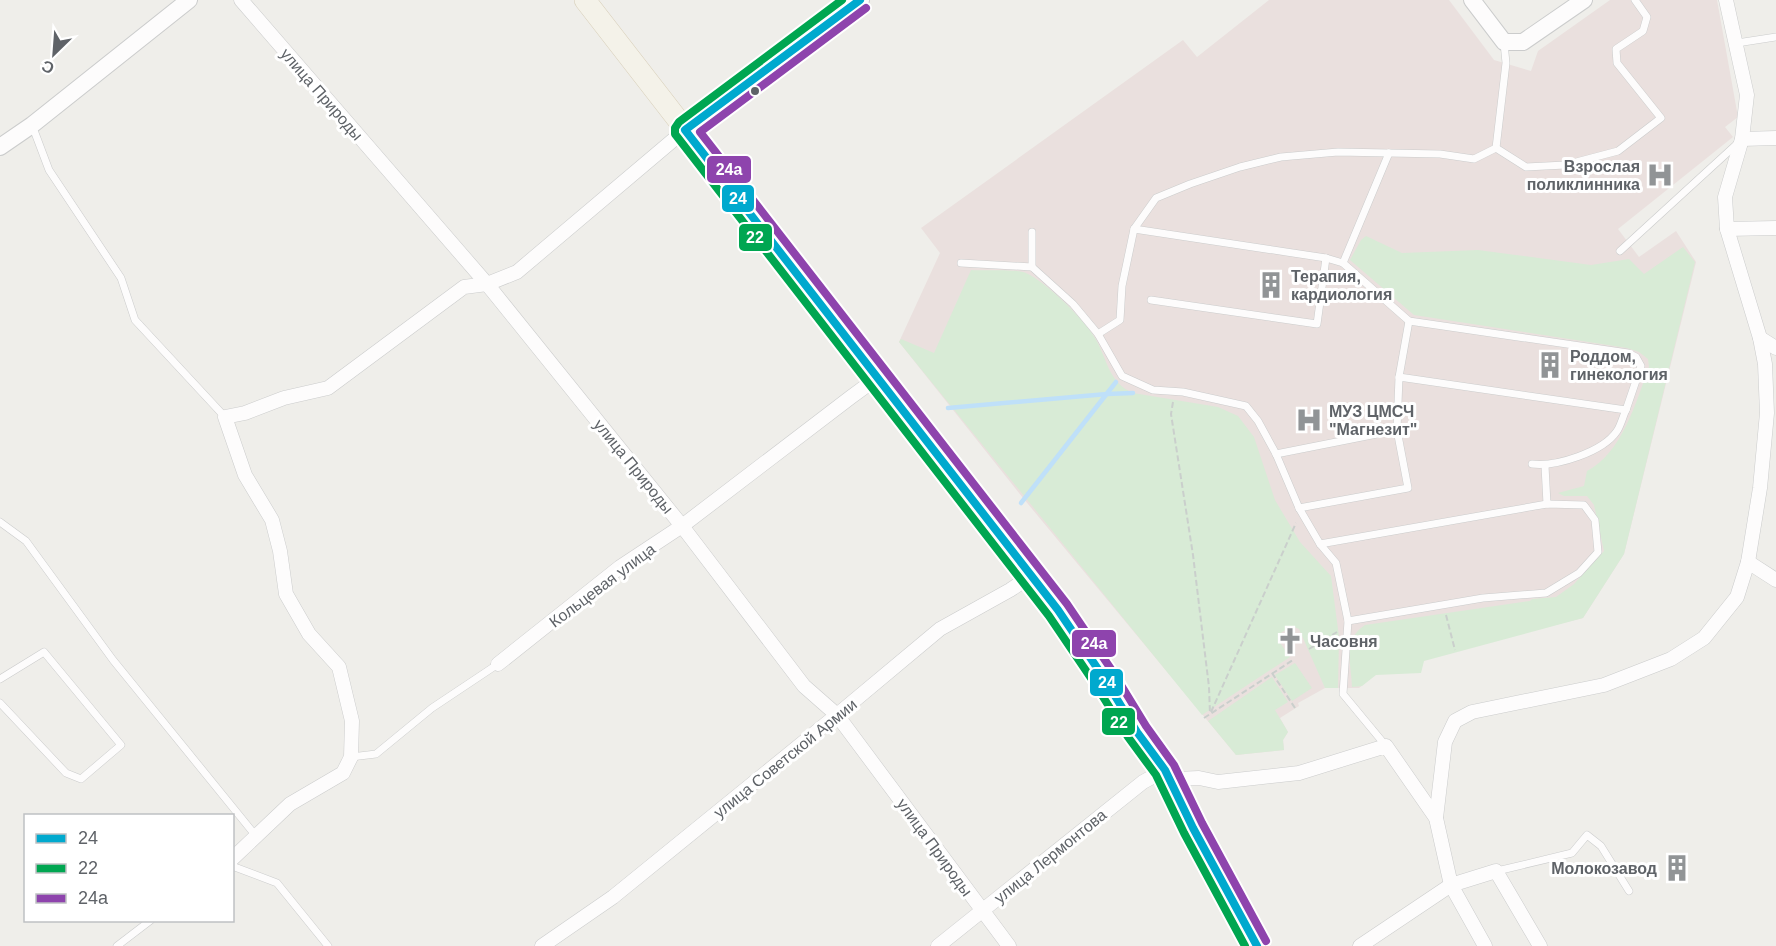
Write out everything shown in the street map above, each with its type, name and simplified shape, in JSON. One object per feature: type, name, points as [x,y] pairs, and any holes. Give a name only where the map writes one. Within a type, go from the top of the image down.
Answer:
[{"type":"main road","points":[[585,0],[1071,629],[1137,732],[1165,770],[1193,828],[1257,946]]},
{"type":"main road","points":[[685,130],[860,0]]},
{"type":"street","points":[[0,147],[189,0]]},
{"type":"street","name":"улица Природы","points":[[241,0],[487,284],[682,526],[804,686],[837,716],[1009,946]]},
{"type":"street","points":[[1472,0],[1504,42],[1523,42],[1584,0]]},
{"type":"street","points":[[1485,946],[1451,885],[1436,818],[1445,742],[1455,721],[1472,712],[1604,685],[1671,659],[1704,638],[1737,597],[1749,562],[1760,488],[1767,413],[1765,364],[1760,338],[1727,229],[1725,197],[1742,139],[1747,95],[1726,0]]},
{"type":"street","points":[[234,857],[290,804],[342,773],[351,757],[352,721],[339,666],[309,634],[286,594],[280,551],[272,520],[245,475],[225,417],[245,413],[284,398],[327,388],[464,287],[487,284],[517,272],[685,130]]},
{"type":"street","points":[[1742,139],[1776,138]]},
{"type":"street","points":[[1727,229],[1776,228]]},
{"type":"street","points":[[1760,338],[1776,348]]},
{"type":"street","points":[[1765,364],[1776,374]]},
{"type":"street","name":"Кольцевая улица","points":[[498,664],[620,567],[682,526],[877,378]]},
{"type":"street","points":[[1749,562],[1776,580]]},
{"type":"street","name":"улица Советской Армии","points":[[542,946],[613,897],[837,716],[940,629],[1010,591],[1031,576]]},
{"type":"street","points":[[1165,770],[1176,779],[1199,778],[1218,782],[1299,772],[1386,746],[1436,818]]},
{"type":"street","name":"улица Лермонтова","points":[[938,946],[1143,782],[1165,770]]},
{"type":"street","points":[[1360,946],[1451,885],[1496,871],[1540,946]]},
{"type":"lane","points":[[1496,148],[1526,166],[1565,165],[1618,151],[1661,118],[1617,63],[1616,49],[1643,31],[1647,17],[1635,0]]},
{"type":"lane","points":[[1737,43],[1776,37]]},
{"type":"lane","points":[[1496,148],[1506,63],[1504,42]]},
{"type":"lane","points":[[32,124],[49,170],[121,278],[135,320],[225,417]]},
{"type":"lane","points":[[1620,250],[1742,139]]},
{"type":"lane","points":[[1098,334],[1120,320],[1122,286],[1134,229],[1156,198],[1240,167],[1281,157],[1338,152],[1440,154],[1474,159],[1496,148]]},
{"type":"lane","points":[[1343,263],[1389,153]]},
{"type":"lane","points":[[1134,229],[1326,258],[1343,263],[1409,321],[1628,353],[1636,357],[1641,366],[1617,432],[1605,443],[1585,454],[1545,466],[1532,464]]},
{"type":"lane","points":[[1032,232],[1032,267]]},
{"type":"lane","points":[[1151,300],[1317,324],[1326,258]]},
{"type":"lane","points":[[961,263],[1032,267],[1073,304],[1098,334],[1122,376],[1153,390],[1246,406],[1258,421],[1276,454],[1300,510],[1320,544],[1336,563],[1347,624],[1343,694],[1386,746]]},
{"type":"lane","points":[[1300,510],[1408,488],[1397,430],[1399,377],[1409,321]]},
{"type":"lane","points":[[1399,377],[1626,410]]},
{"type":"lane","points":[[1276,454],[1397,430]]},
{"type":"lane","points":[[1545,466],[1547,504]]},
{"type":"lane","points":[[1320,544],[1547,504],[1584,505],[1595,520],[1598,552],[1579,573],[1546,593],[1443,604],[1347,624]]},
{"type":"lane","points":[[0,522],[26,541],[113,660],[256,836]]},
{"type":"lane","points":[[0,679],[44,652],[121,745],[81,779],[66,773],[0,703]]},
{"type":"lane","name":"Кольцевая улица","points":[[351,757],[376,754],[432,708],[498,664]]},
{"type":"lane","points":[[1496,871],[1572,853],[1587,835],[1601,846],[1629,891]]},
{"type":"lane","points":[[234,867],[277,884],[328,946]]},
{"type":"lane","points":[[117,946],[150,922]]},
{"type":"path","points":[[1174,392],[1171,414],[1193,555],[1209,687],[1209,714]]},
{"type":"path","points":[[1209,714],[1300,510]]},
{"type":"path","points":[[1443,604],[1455,650]]},
{"type":"path","points":[[1309,649],[1347,624]]},
{"type":"path","points":[[1204,718],[1293,660]]},
{"type":"path","points":[[1272,674],[1295,708]]},
{"type":"shaded area","name":"МУЗ ЦМСЧ \"Магнезит\"","points":[[1269,0],[1449,0],[1494,60],[1531,71],[1538,51],[1610,0],[1717,0],[1738,117],[1725,127],[1733,137],[1618,229],[1639,257],[1676,231],[1696,262],[1624,554],[1583,618],[1455,650],[1375,675],[1359,688],[1325,688],[1298,703],[1299,706],[1280,718],[1288,732],[1283,740],[1284,750],[1236,755],[1023,498],[899,342],[940,253],[921,228],[1183,40],[1197,57]]},
{"type":"green space","points":[[1366,236],[1402,253],[1478,250],[1591,265],[1629,259],[1644,274],[1683,247],[1695,262],[1624,554],[1583,618],[1424,661],[1421,673],[1376,675],[1362,686],[1352,687],[1351,645],[1353,638],[1365,625],[1556,597],[1574,584],[1604,551],[1594,505],[1587,496],[1564,496],[1558,493],[1584,486],[1587,471],[1610,452],[1633,411],[1649,367],[1648,359],[1639,352],[1627,348],[1414,315],[1350,260],[1361,240]]},
{"type":"green space","points":[[971,270],[1022,272],[1044,284],[1090,330],[1113,377],[1133,393],[1218,407],[1238,416],[1254,437],[1275,500],[1300,542],[1331,576],[1339,637],[1338,688],[1325,688],[1299,629],[1292,626],[1279,634],[1278,640],[1290,657],[1202,715],[899,342],[901,339],[934,353]]},
{"type":"green space","points":[[1295,663],[1312,688],[1292,701],[1275,675]]},
{"type":"green space","points":[[1272,677],[1288,702],[1275,710],[1288,732],[1283,740],[1284,750],[1236,755],[1208,721]]},
{"type":"waterway","points":[[1021,503],[1116,382]]},
{"type":"waterway","points":[[948,408],[1133,393]]},
{"type":"transit line","name":"22","points":[[842,0],[679,122],[675,128],[675,134],[1049,616],[1128,737],[1156,775],[1184,833],[1245,946]]},
{"type":"transit line","name":"24","points":[[860,0],[685,130],[1058,610],[1137,732],[1165,770],[1193,828],[1257,946]]},
{"type":"transit line","name":"24a","points":[[866,8],[700,132],[1067,604],[1174,765],[1202,823],[1266,941]]},
{"type":"place","name":"Взрослая поликлинника","points":[[1660,175]]},
{"type":"place","name":"Терапия, кардиология","points":[[1271,285]]},
{"type":"place","name":"Роддом, гинекология","points":[[1550,365]]},
{"type":"place","name":"МУЗ ЦМСЧ \"Магнезит\"","points":[[1309,420]]},
{"type":"place","name":"Часовня","points":[[1290,641]]},
{"type":"place","name":"Молокозавод","points":[[1677,868]]}]
